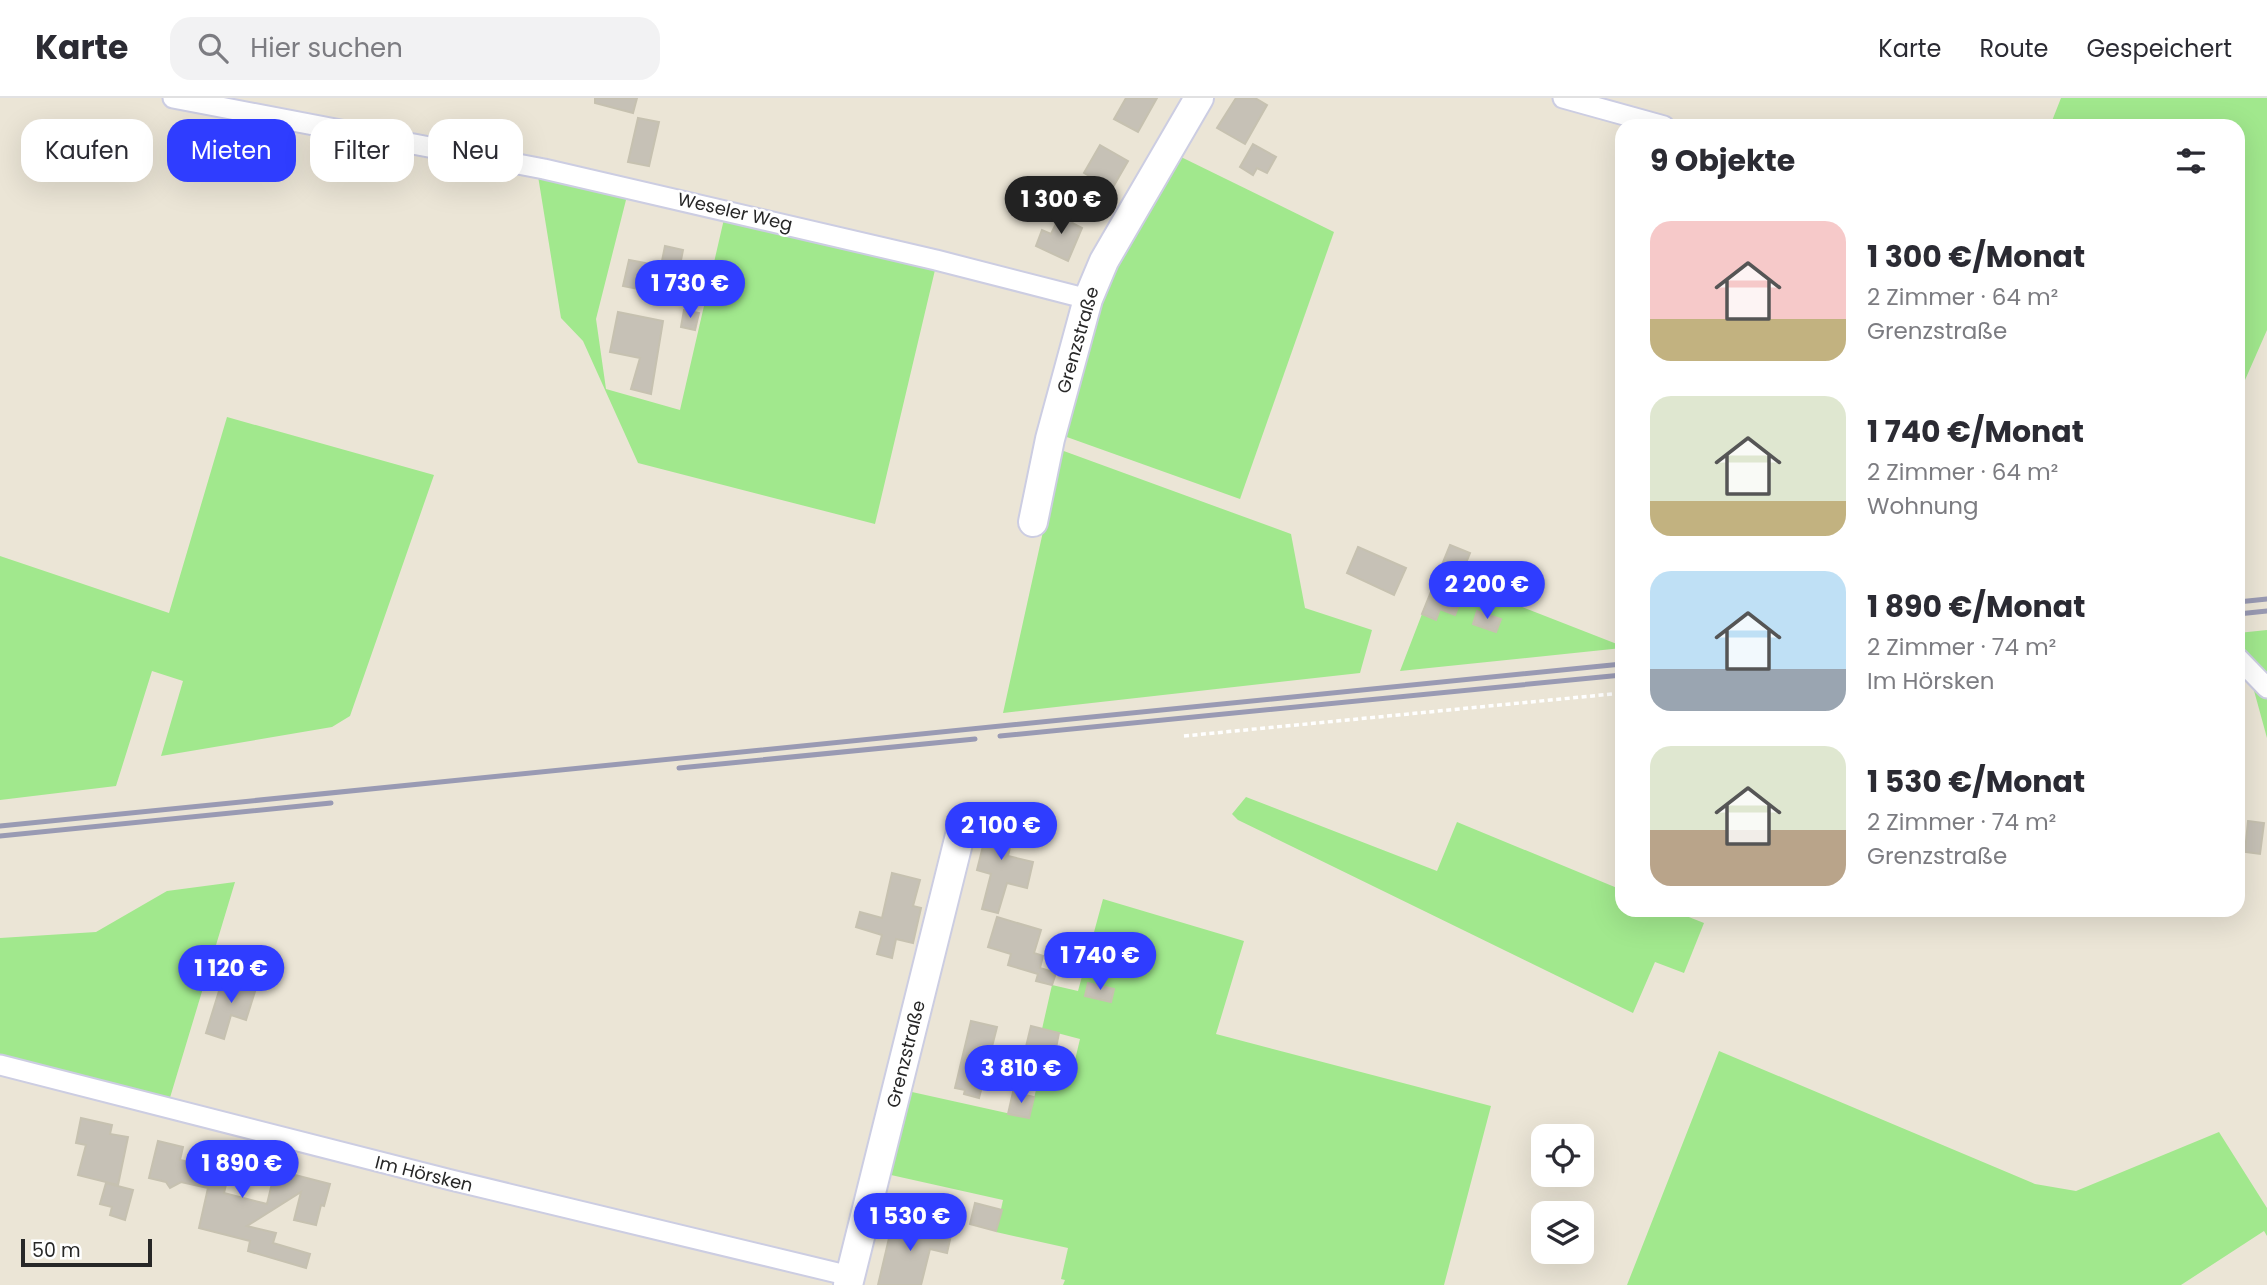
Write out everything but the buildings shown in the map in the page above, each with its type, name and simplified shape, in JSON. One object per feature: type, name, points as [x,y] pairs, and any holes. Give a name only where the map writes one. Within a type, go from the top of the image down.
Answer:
[{"type":"street","name":"Weseler Weg","points":[[173,98],[544,169],[806,229],[1088,299]]},
{"type":"street","name":"Grenzstraße","points":[[1032,522],[1050,439],[1088,299],[1104,261],[1199,98]]},
{"type":"street","points":[[1563,98],[1639,119]]},
{"type":"street","points":[[2245,666],[2267,688]]},
{"type":"street","name":"Grenzstraße","points":[[849,1280],[963,823]]},
{"type":"street","name":"Im Hörsken","points":[[0,1065],[849,1280]]},
{"type":"path","points":[[1184,736],[1615,694]]},
{"type":"green space","points":[[2061,98],[2267,98],[2267,330],[2245,380],[2245,119],[2053,119]]},
{"type":"green space","points":[[1179,156],[1334,232],[1240,499],[1064,436],[1099,294]]},
{"type":"green space","points":[[538,176],[628,192],[596,319],[606,389],[680,410],[724,219],[935,270],[875,524],[638,463],[583,341],[561,318]]},
{"type":"green space","points":[[227,417],[434,475],[350,716],[332,727],[161,756],[183,681],[152,671],[116,786],[0,800],[0,556],[169,613]]},
{"type":"green space","points":[[1061,450],[1291,534],[1305,608],[1372,630],[1360,673],[1003,713]]},
{"type":"green space","points":[[1458,582],[1615,643],[1615,649],[1400,671],[1422,614],[1436,619],[1440,609],[1455,615],[1465,589],[1457,585]]},
{"type":"green space","points":[[2267,630],[2267,738],[2253,687],[2245,678],[2245,632]]},
{"type":"green space","points":[[1246,797],[1437,871],[1457,822],[1615,887],[1615,917],[1689,917],[1704,923],[1684,973],[1655,962],[1633,1013],[1238,820],[1232,814]]},
{"type":"green space","points":[[235,882],[169,1101],[0,1054],[0,938],[96,932],[167,891]]},
{"type":"green space","points":[[1103,899],[1244,941],[1216,1034],[1491,1106],[1444,1285],[1063,1285],[1065,1280],[1061,1279],[1068,1248],[996,1232],[1003,1200],[891,1175],[912,1092],[1029,1118],[1040,1074],[1070,1081],[1080,1039],[1042,1029],[1052,985],[1078,991]]},
{"type":"green space","points":[[1719,1051],[2035,1184],[2076,1191],[2219,1132],[2267,1208],[2267,1236],[2264,1231],[2181,1285],[1627,1285]]},
{"type":"railway","points":[[2245,601],[2267,599]]},
{"type":"railway","points":[[2245,613],[2267,611]]},
{"type":"railway","points":[[0,826],[1615,665]]},
{"type":"railway","points":[[1000,736],[1615,676]]},
{"type":"railway","points":[[679,768],[975,739]]},
{"type":"railway","points":[[0,836],[331,803]]}]
